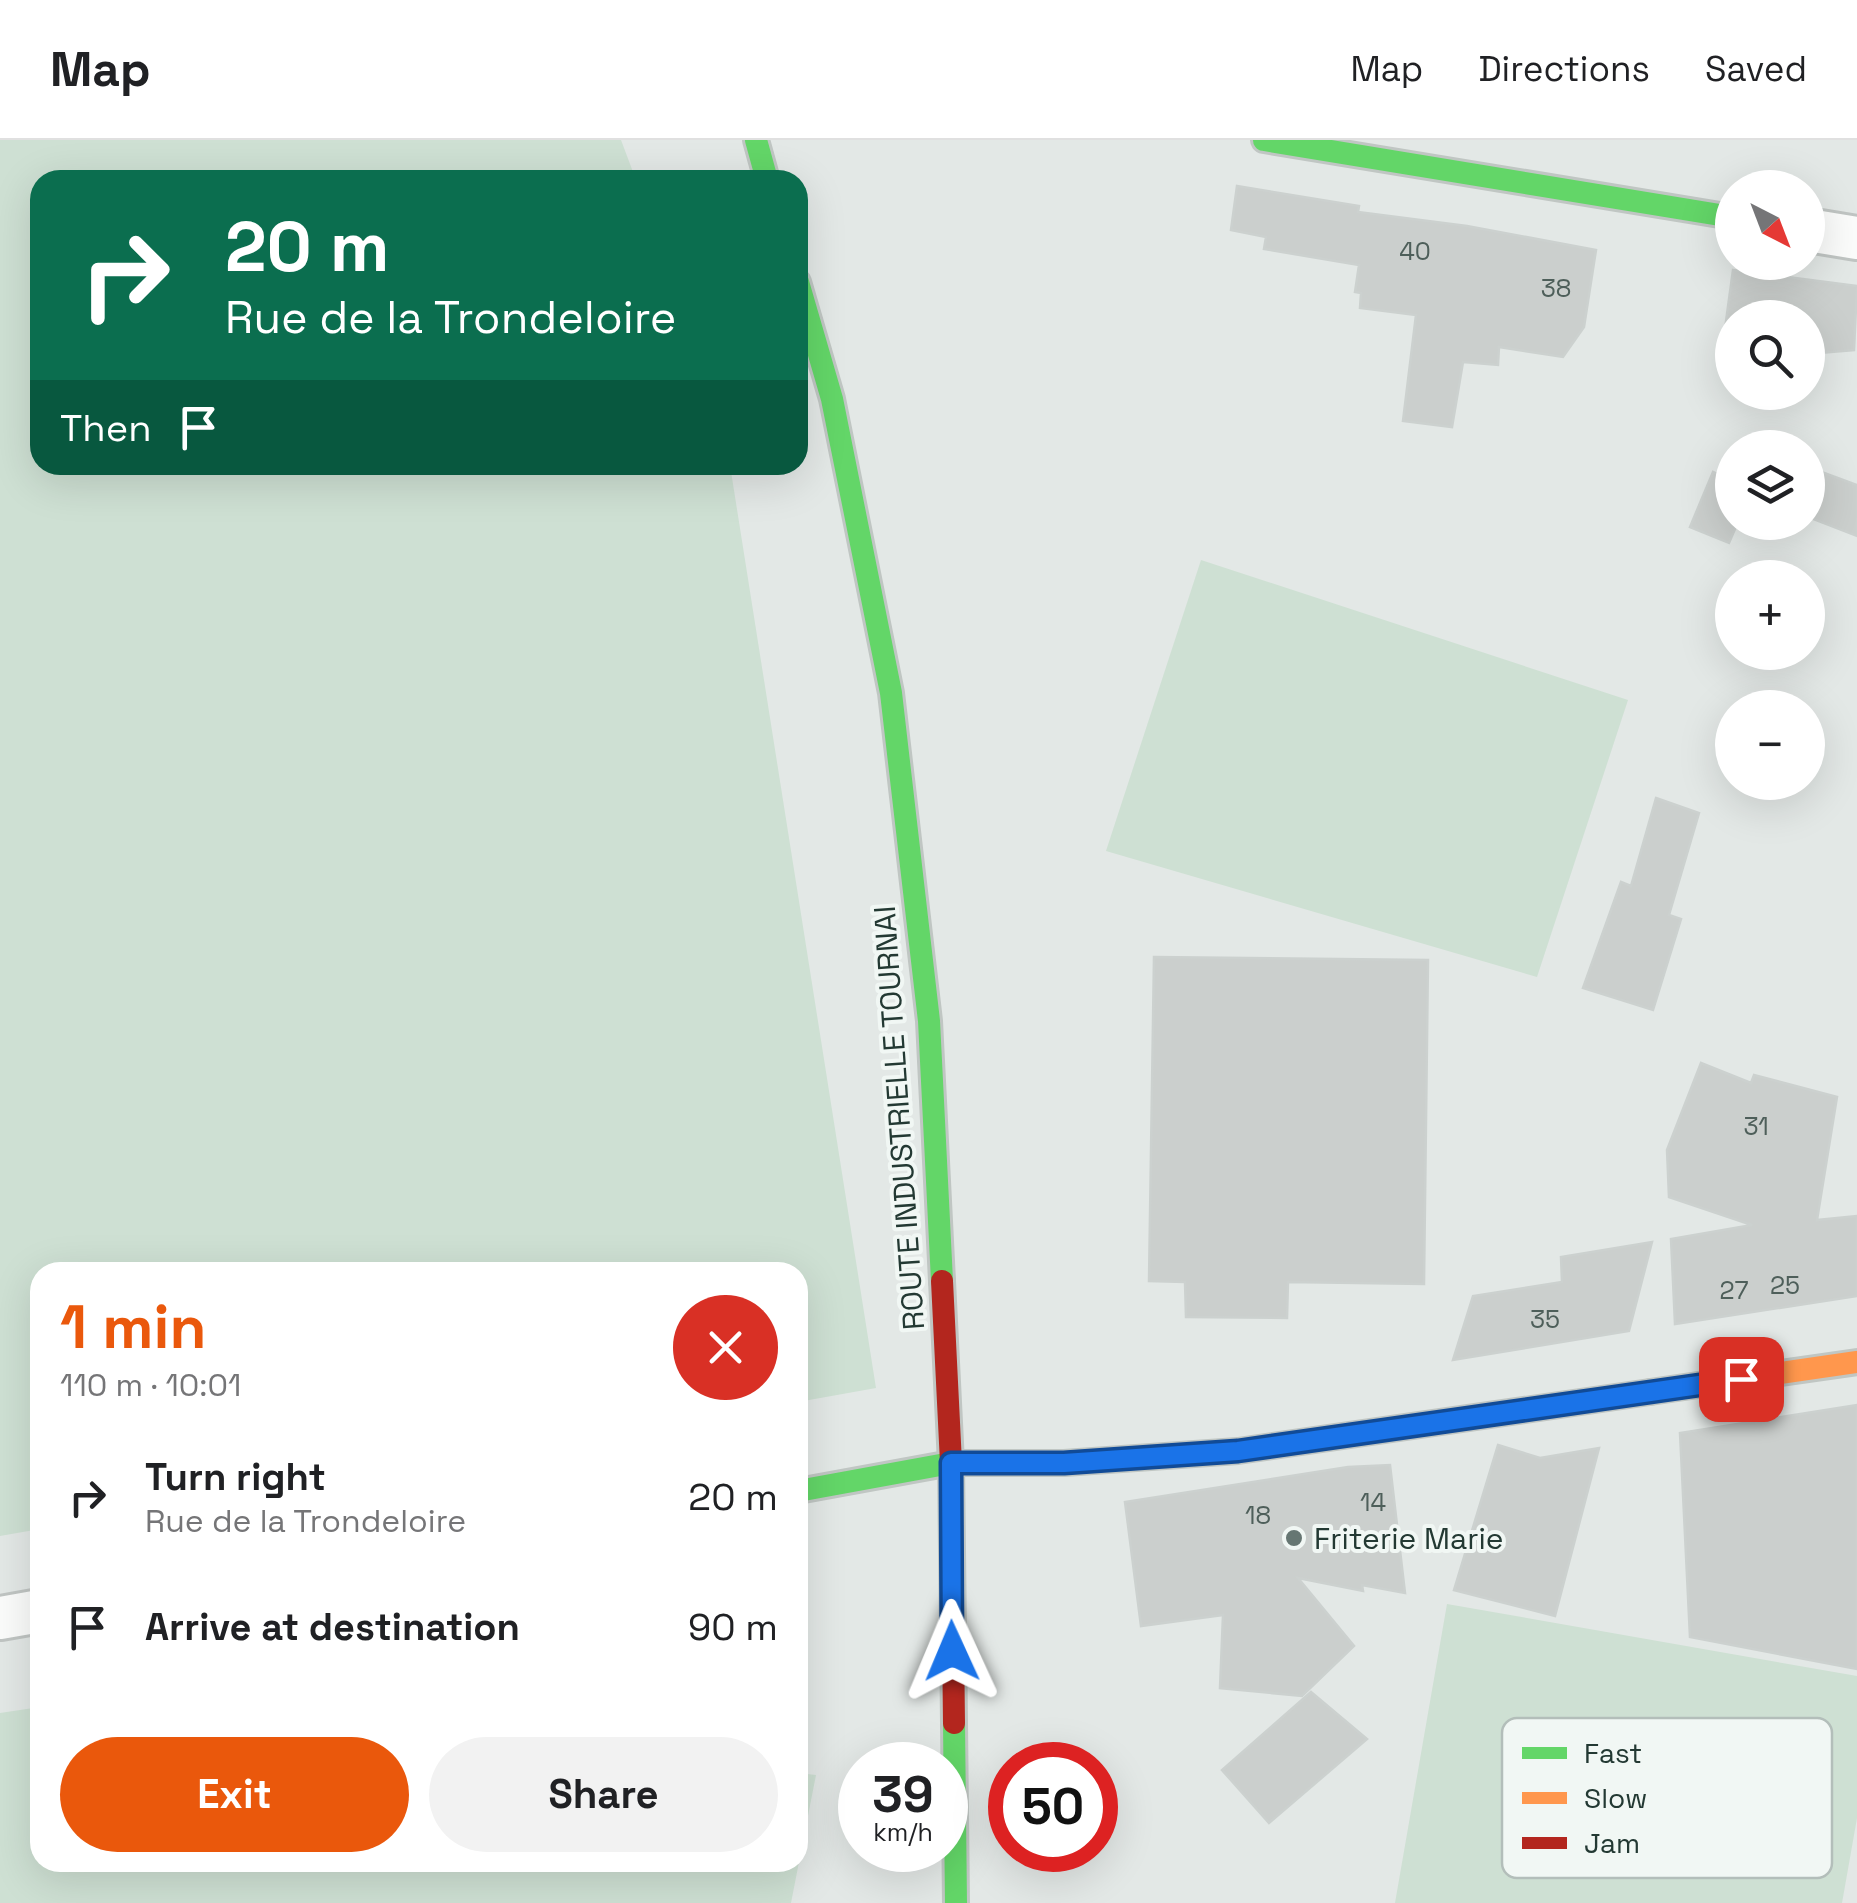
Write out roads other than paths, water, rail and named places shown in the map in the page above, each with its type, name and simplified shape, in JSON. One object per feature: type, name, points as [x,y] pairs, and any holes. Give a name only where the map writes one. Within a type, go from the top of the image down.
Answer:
[{"type":"main road","points":[[756,140],[765,170]]},
{"type":"main road","points":[[1264,140],[1715,214]]},
{"type":"main road","name":"ROUTE INDUSTRIELLE TOURNAI","points":[[808,316],[832,399],[891,693],[928,1021],[951,1463],[956,1903]]},
{"type":"main road","points":[[808,1490],[951,1463],[1064,1463],[1238,1451],[1857,1362]]},
{"type":"street","points":[[1825,233],[1857,238]]},
{"type":"street","points":[[0,1618],[30,1613]]},
{"type":"place","name":"Friterie Marie","points":[[1294,1538]]}]
